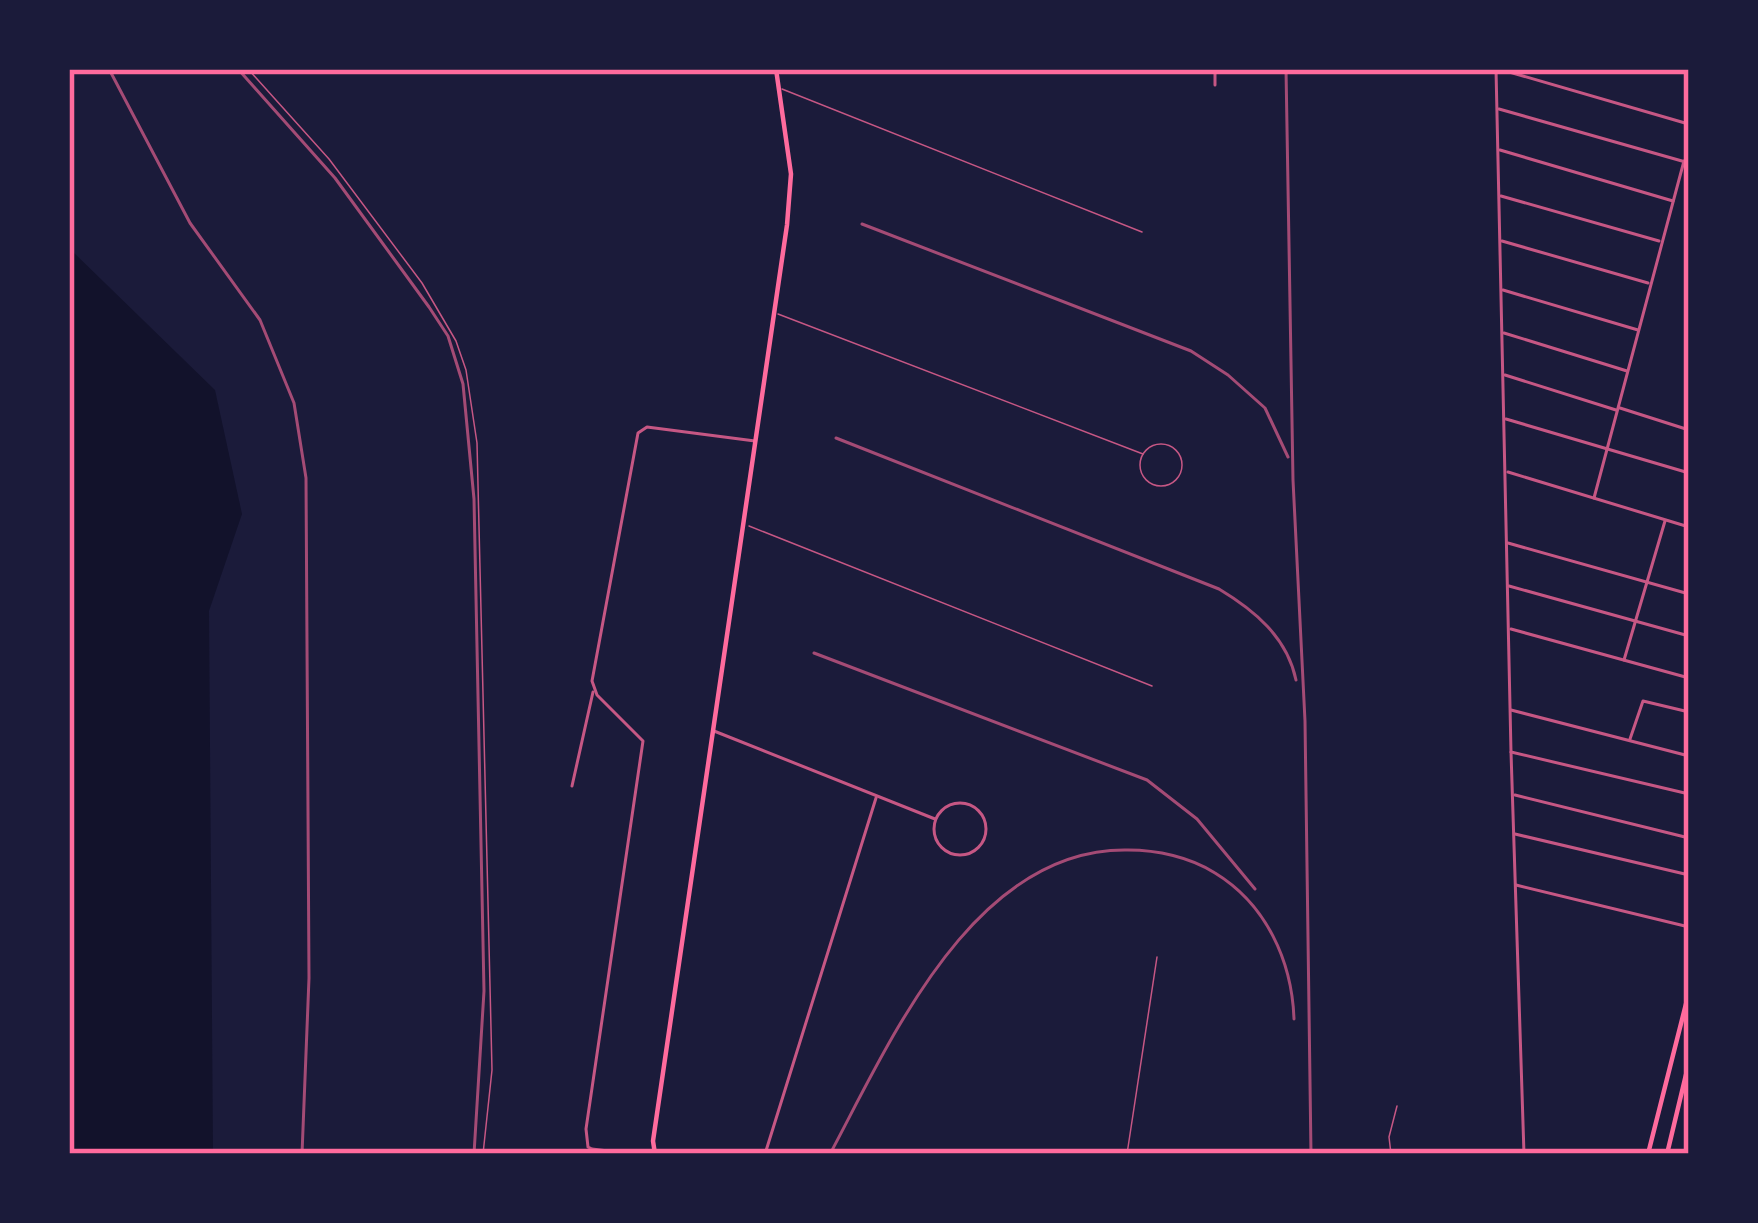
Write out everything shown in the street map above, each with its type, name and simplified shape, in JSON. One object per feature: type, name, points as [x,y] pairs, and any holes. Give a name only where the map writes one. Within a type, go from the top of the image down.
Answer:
[{"type":"main road","points":[[655,1154],[652,1141],[791,174],[776,69]]},
{"type":"main road","points":[[1648,1154],[1689,992]]},
{"type":"main road","points":[[1666,1154],[1689,1062]]},
{"type":"street","points":[[1214,69],[1215,85]]},
{"type":"street","points":[[1524,1154],[1510,752],[1497,69],[1685,123]]},
{"type":"street","points":[[1497,108],[1687,162],[1594,498]]},
{"type":"street","points":[[1498,149],[1673,201]]},
{"type":"street","points":[[1499,195],[1662,242]]},
{"type":"street","points":[[1500,240],[1651,284]]},
{"type":"street","points":[[1502,290],[1638,331]]},
{"type":"street","points":[[1503,333],[1628,371]]},
{"type":"street","points":[[1504,375],[1689,430]]},
{"type":"street","points":[[1504,418],[1689,473]]},
{"type":"street","points":[[572,786],[594,690],[638,433],[647,428],[755,441]]},
{"type":"street","points":[[1506,472],[1689,526]]},
{"type":"street","points":[[1624,660],[1665,519]]},
{"type":"street","points":[[1506,543],[1689,594]]},
{"type":"street","points":[[1507,585],[1689,636]]},
{"type":"street","points":[[1510,628],[1689,678]]},
{"type":"street","points":[[594,690],[643,741],[586,1130],[588,1147],[632,1154]]},
{"type":"street","points":[[1630,741],[1643,700],[1689,712]]},
{"type":"street","points":[[1510,710],[1689,756]]},
{"type":"street","points":[[713,730],[935,819]]},
{"type":"street","points":[[1510,752],[1689,794]]},
{"type":"street","points":[[1513,795],[1689,838]]},
{"type":"street","points":[[764,1154],[876,798]]},
{"type":"street","points":[[954,803],[971,806],[986,826],[982,842],[969,853],[952,854],[938,844],[935,819],[954,803]]},
{"type":"street","points":[[1514,834],[1689,874]]},
{"type":"street","points":[[1516,884],[1689,927]]},
{"type":"lane","points":[[248,69],[329,159],[422,283],[456,341],[466,370],[477,443],[490,938],[492,1070],[483,1154]]},
{"type":"lane","points":[[779,87],[1142,232]]},
{"type":"lane","points":[[774,313],[1143,454]]},
{"type":"lane","points":[[1159,444],[1176,451],[1181,459],[1179,477],[1163,487],[1145,480],[1143,454],[1159,444]]},
{"type":"lane","points":[[743,524],[1152,686]]},
{"type":"lane","points":[[1127,1154],[1156,957]]},
{"type":"lane","points":[[1390,1154],[1396,1106]]},
{"type":"shaded area","points":[[69,248],[215,390],[242,514],[209,611],[213,1154],[69,1154]]},
{"type":"railway","points":[[109,69],[190,223],[260,320],[294,403],[306,478],[309,978],[302,1154]]},
{"type":"railway","points":[[238,69],[335,178],[429,307],[448,336],[463,384],[474,499],[484,991],[474,1154]]},
{"type":"railway","points":[[1286,69],[1293,480],[1305,721],[1311,1154]]},
{"type":"railway","points":[[862,224],[1191,351],[1265,408],[1288,457]]},
{"type":"railway","points":[[836,438],[1219,589],[1267,626],[1285,651],[1296,680]]},
{"type":"railway","points":[[814,653],[1147,780],[1197,819],[1255,889]]},
{"type":"railway","points":[[830,1154],[910,1007],[944,958],[982,915],[1025,880],[1073,858],[1128,850],[1162,853],[1195,863],[1233,886],[1262,918],[1282,955],[1294,1019]]}]
